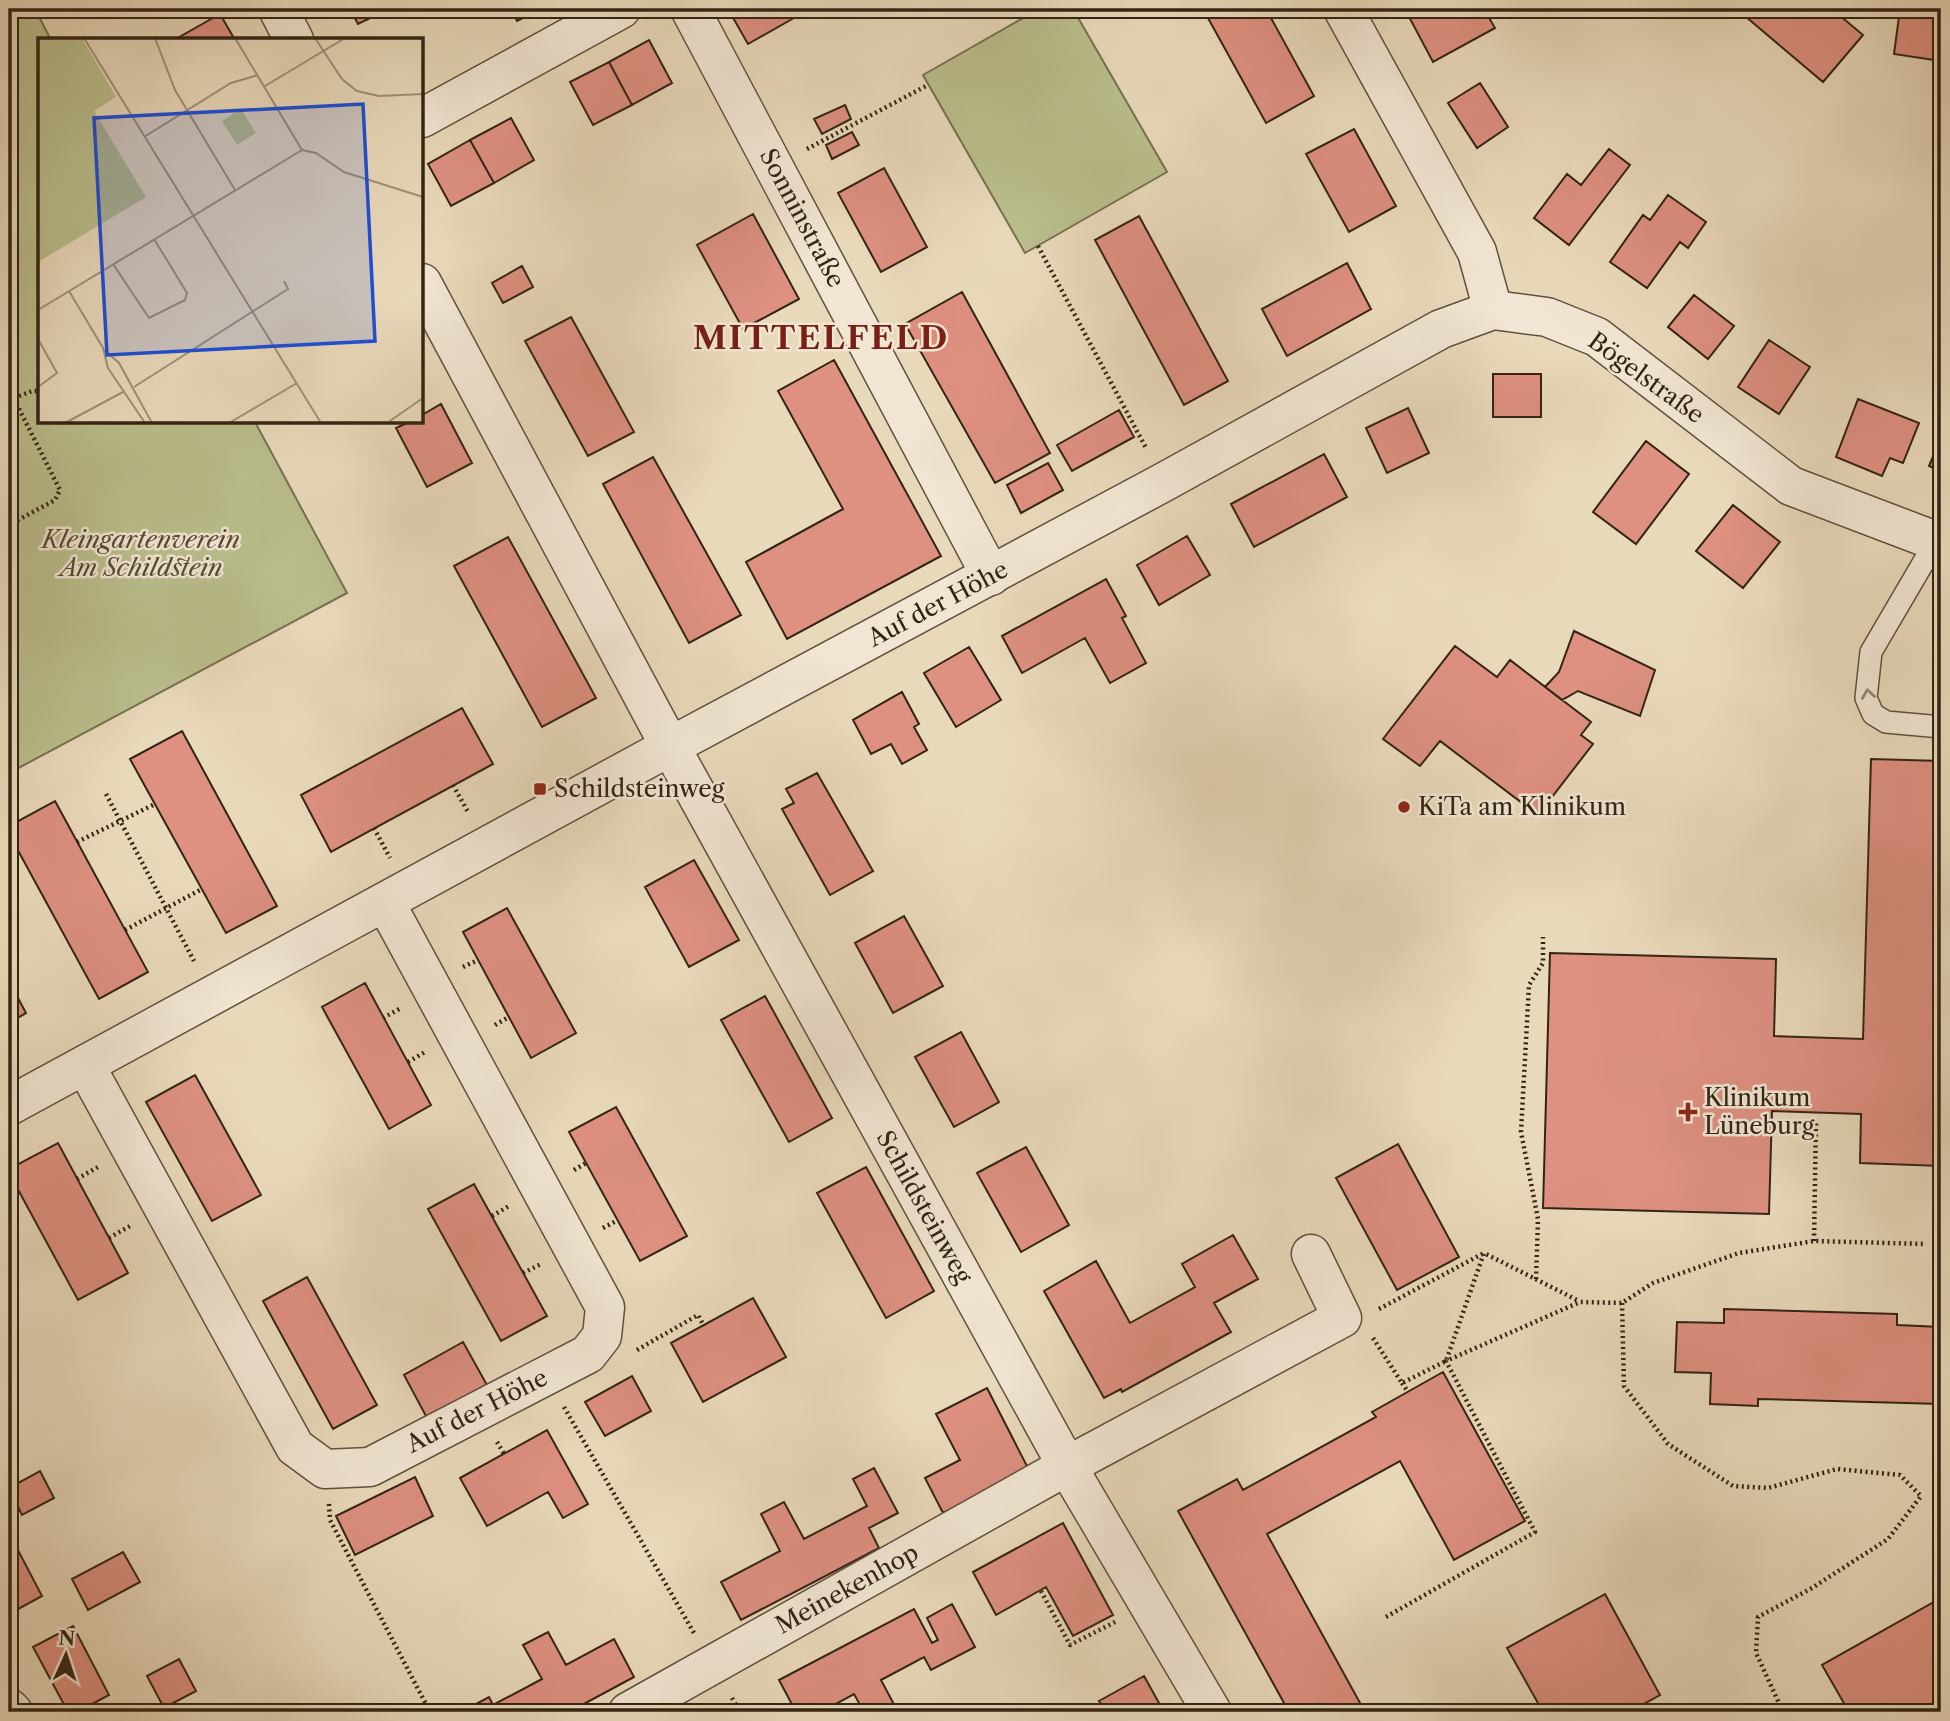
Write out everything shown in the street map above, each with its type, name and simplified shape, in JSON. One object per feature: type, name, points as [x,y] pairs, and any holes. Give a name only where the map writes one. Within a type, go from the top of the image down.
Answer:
[{"type":"street","points":[[278,9],[293,38]]},
{"type":"street","points":[[424,117],[621,9]]},
{"type":"street","name":"Sonninstraße","points":[[690,9],[991,576]]},
{"type":"street","points":[[1343,9],[1477,251],[1493,310]]},
{"type":"street","name":"Schildsteinweg","points":[[424,286],[671,746],[1067,1466],[1212,1712]]},
{"type":"street","name":"Auf der Höhe","points":[[9,1106],[671,746],[991,576],[1441,329],[1493,310]]},
{"type":"street","name":"Bögelstraße","points":[[1493,310],[1547,317],[1597,337],[1791,486],[1939,542]]},
{"type":"street","points":[[385,902],[605,1307],[602,1336]]},
{"type":"street","points":[[85,1065],[295,1447],[325,1469]]},
{"type":"street","points":[[1067,1466],[1351,1318],[1311,1254]]},
{"type":"street","name":"Auf der Höhe","points":[[325,1469],[370,1467],[588,1354],[602,1336]]},
{"type":"street","name":"Meinekenhop","points":[[628,1712],[1067,1466]]},
{"type":"street","points":[[9,1708],[13,1712]]},
{"type":"lane","points":[[1939,542],[1871,652],[1866,698],[1873,714],[1886,722],[1941,727]]},
{"type":"path","points":[[775,166],[928,85]]},
{"type":"path","points":[[1038,246],[1164,482]]},
{"type":"path","points":[[9,389],[60,490],[55,500],[9,525]]},
{"type":"path","points":[[14,398],[38,391]]},
{"type":"path","points":[[106,794],[212,996]]},
{"type":"path","points":[[77,842],[155,804]]},
{"type":"path","points":[[125,930],[202,889]]},
{"type":"path","points":[[1536,1279],[1538,1219],[1521,1132],[1529,985],[1543,962],[1543,937]]},
{"type":"path","points":[[1814,1241],[1816,1120]]},
{"type":"path","points":[[1402,1383],[1580,1302],[1622,1303],[1653,1283],[1739,1253],[1814,1241],[1926,1244]]},
{"type":"path","points":[[1484,1253],[1580,1302]]},
{"type":"path","points":[[1408,1392],[1351,1318],[1484,1253]]},
{"type":"path","points":[[1386,1617],[1535,1532],[1446,1361],[1484,1253]]},
{"type":"path","points":[[1622,1303],[1625,1386],[1668,1444],[1733,1486],[1768,1488],[1837,1469],[1900,1475],[1922,1496],[1888,1539],[1812,1588],[1758,1617],[1756,1653],[1783,1712]]},
{"type":"path","points":[[602,1336],[637,1350],[698,1315],[704,1326]]},
{"type":"path","points":[[546,1376],[713,1665]]},
{"type":"path","points":[[325,1469],[330,1520],[430,1712]]},
{"type":"path","points":[[1041,1591],[1070,1645],[1149,1605]]},
{"type":"green space","name":"Kleingartenverein Am Schildstein","points":[[9,9],[35,9],[50,38],[38,38],[38,424],[256,424],[347,593],[9,773]]},
{"type":"green space","points":[[1039,9],[1073,9],[1167,172],[1025,253],[923,75]]},
{"type":"building","points":[[350,9],[389,9],[358,24]]},
{"type":"building","points":[[511,9],[541,9],[517,21]]},
{"type":"building","points":[[728,9],[798,9],[801,14],[748,44]]},
{"type":"building","points":[[1203,9],[1266,9],[1314,96],[1266,123]]},
{"type":"building","points":[[1420,9],[1464,9],[1467,14],[1476,9],[1484,9],[1495,28],[1433,62],[1408,15]]},
{"type":"building","points":[[1832,9],[1863,35],[1823,82],[1739,11]]},
{"type":"building","points":[[1900,9],[1941,9],[1941,61],[1894,54]]},
{"type":"building","points":[[220,14],[234,38],[178,38]]},
{"type":"building","points":[[649,40],[672,83],[632,105],[609,62]]},
{"type":"building","points":[[609,62],[632,105],[593,125],[570,82]]},
{"type":"building","points":[[1480,83],[1508,127],[1477,148],[1448,103]]},
{"type":"building","points":[[845,105],[851,119],[822,134],[814,119]]},
{"type":"building","points":[[511,118],[534,160],[494,183],[470,140]]},
{"type":"building","points":[[1354,129],[1396,206],[1349,232],[1306,154]]},
{"type":"building","points":[[852,132],[859,145],[832,159],[826,145]]},
{"type":"building","points":[[470,140],[494,183],[451,206],[428,164]]},
{"type":"building","points":[[1609,149],[1630,165],[1569,245],[1534,218],[1567,174],[1581,185]]},
{"type":"building","points":[[884,168],[927,247],[881,272],[838,193]]},
{"type":"building","points":[[1668,195],[1706,222],[1688,248],[1680,242],[1647,288],[1610,262],[1643,215],[1650,220]]},
{"type":"building","points":[[753,214],[799,299],[743,329],[697,245]]},
{"type":"building","points":[[1139,216],[1228,381],[1184,405],[1095,240]]},
{"type":"building","points":[[1347,263],[1371,309],[1287,356],[1262,309]]},
{"type":"building","points":[[522,266],[533,287],[503,303],[492,283]]},
{"type":"building","points":[[962,292],[1050,453],[995,483],[905,324]]},
{"type":"building","points":[[1694,295],[1734,326],[1708,359],[1668,327]]},
{"type":"building","points":[[571,317],[634,432],[588,456],[525,341]]},
{"type":"building","points":[[1769,340],[1810,367],[1779,414],[1738,387]]},
{"type":"building","points":[[834,360],[941,556],[787,639],[746,562],[843,509],[778,391]]},
{"type":"building","points":[[1493,374],[1541,374],[1541,417],[1493,417]]},
{"type":"building","points":[[1858,399],[1919,423],[1903,463],[1890,458],[1882,476],[1836,457]]},
{"type":"building","points":[[441,404],[472,463],[427,487],[396,428],[405,424],[424,424],[424,414]]},
{"type":"building","points":[[1408,408],[1429,453],[1387,473],[1366,428]]},
{"type":"building","points":[[1119,410],[1134,437],[1072,471],[1057,445]]},
{"type":"building","points":[[1646,441],[1689,474],[1636,544],[1593,512]]},
{"type":"building","points":[[1937,447],[1941,448],[1941,471],[1929,466]]},
{"type":"building","points":[[1324,454],[1347,497],[1254,547],[1231,504]]},
{"type":"building","points":[[653,457],[741,615],[689,643],[603,484]]},
{"type":"building","points":[[1048,463],[1063,490],[1021,513],[1007,485]]},
{"type":"building","points":[[1733,505],[1780,542],[1743,588],[1696,551]]},
{"type":"building","points":[[1187,536],[1210,575],[1159,605],[1137,565]]},
{"type":"building","points":[[508,537],[596,698],[542,727],[454,566]]},
{"type":"building","points":[[1106,579],[1126,616],[1122,618],[1146,663],[1110,683],[1085,638],[1022,673],[1002,636]]},
{"type":"building","points":[[1574,631],[1655,670],[1640,716],[1578,691],[1562,700],[1545,687],[1559,672]]},
{"type":"building","points":[[1455,646],[1497,677],[1510,660],[1591,722],[1581,735],[1593,744],[1538,815],[1440,741],[1420,766],[1383,739]]},
{"type":"building","points":[[969,647],[1001,700],[956,727],[924,673]]},
{"type":"building","points":[[902,692],[919,724],[914,727],[927,750],[902,764],[891,744],[871,754],[853,720]]},
{"type":"building","points":[[462,708],[493,764],[331,852],[301,795]]},
{"type":"building","points":[[182,731],[277,906],[226,933],[130,759]]},
{"type":"building","points":[[1871,759],[1941,761],[1941,1166],[1860,1163],[1861,1114],[1772,1111],[1769,1214],[1543,1208],[1550,953],[1776,959],[1774,1036],[1863,1039]]},
{"type":"building","points":[[817,773],[873,871],[830,895],[782,809],[794,803],[786,789]]},
{"type":"building","points":[[55,801],[148,972],[99,999],[9,834],[9,826]]},
{"type":"building","points":[[694,860],[739,940],[689,967],[645,887]]},
{"type":"building","points":[[507,908],[576,1033],[531,1058],[463,932]]},
{"type":"building","points":[[904,916],[943,986],[893,1013],[855,943]]},
{"type":"building","points":[[9,981],[26,1013],[9,1023]]},
{"type":"building","points":[[365,983],[431,1105],[389,1129],[322,1007]]},
{"type":"building","points":[[765,996],[832,1118],[789,1142],[721,1020]]},
{"type":"building","points":[[961,1032],[999,1102],[954,1127],[915,1057]]},
{"type":"building","points":[[195,1075],[261,1195],[212,1221],[146,1102]]},
{"type":"building","points":[[616,1107],[687,1236],[640,1261],[569,1132]]},
{"type":"building","points":[[58,1143],[128,1273],[78,1300],[9,1173],[9,1169]]},
{"type":"building","points":[[1398,1144],[1459,1257],[1397,1290],[1336,1178]]},
{"type":"building","points":[[1026,1147],[1069,1225],[1021,1252],[977,1173]]},
{"type":"building","points":[[866,1167],[934,1291],[886,1318],[817,1193]]},
{"type":"building","points":[[474,1184],[547,1316],[501,1341],[428,1209]]},
{"type":"building","points":[[1233,1235],[1258,1279],[1214,1303],[1231,1332],[1122,1392],[1121,1389],[1104,1398],[1044,1291],[1096,1261],[1130,1323],[1195,1287],[1182,1264]]},
{"type":"building","points":[[307,1277],[377,1405],[333,1429],[263,1301]]},
{"type":"building","points":[[753,1298],[786,1357],[703,1402],[671,1343]]},
{"type":"building","points":[[1724,1309],[1897,1314],[1897,1325],[1941,1327],[1941,1404],[1758,1399],[1758,1406],[1710,1404],[1711,1373],[1675,1372],[1677,1322],[1724,1323]]},
{"type":"building","points":[[463,1342],[487,1385],[427,1418],[404,1375]]},
{"type":"building","points":[[1443,1372],[1525,1521],[1454,1560],[1400,1461],[1267,1534],[1365,1712],[1289,1712],[1178,1511],[1237,1479],[1243,1490],[1376,1417],[1372,1412]]},
{"type":"building","points":[[632,1376],[651,1411],[605,1436],[585,1402]]},
{"type":"building","points":[[987,1388],[1029,1470],[943,1513],[925,1478],[960,1460],[936,1414]]},
{"type":"building","points":[[547,1430],[588,1504],[563,1518],[548,1492],[487,1526],[460,1478]]},
{"type":"building","points":[[874,1468],[898,1513],[869,1528],[879,1548],[741,1620],[721,1582],[780,1551],[761,1514],[784,1502],[804,1539],[867,1506],[853,1479]]},
{"type":"building","points":[[40,1471],[54,1498],[22,1515],[9,1488]]},
{"type":"building","points":[[415,1477],[433,1516],[355,1555],[336,1516]]},
{"type":"building","points":[[1063,1523],[1113,1615],[1073,1636],[1046,1587],[996,1615],[973,1572]]},
{"type":"building","points":[[9,1533],[42,1596],[9,1614]]},
{"type":"building","points":[[123,1552],[140,1582],[88,1610],[72,1579]]},
{"type":"building","points":[[1605,1594],[1660,1695],[1633,1710],[1634,1712],[1543,1712],[1507,1648]]},
{"type":"building","points":[[1941,1598],[1941,1712],[1842,1712],[1845,1705],[1822,1665]]},
{"type":"building","points":[[952,1604],[975,1647],[931,1670],[924,1657],[881,1680],[898,1712],[864,1712],[854,1694],[821,1712],[796,1712],[779,1680],[914,1609],[932,1643],[938,1640],[927,1618]]},
{"type":"building","points":[[73,1626],[109,1695],[77,1712],[68,1712],[33,1647]]},
{"type":"building","points":[[548,1632],[566,1665],[614,1639],[634,1677],[569,1712],[461,1712],[489,1697],[493,1705],[542,1679],[523,1645]]},
{"type":"building","points":[[179,1659],[196,1691],[164,1708],[147,1676]]},
{"type":"building","points":[[1144,1676],[1164,1712],[1106,1712],[1099,1701]]},
{"type":"place","name":"Schildsteinweg","points":[[540,789]]},
{"type":"place","name":"KiTa am Klinikum","points":[[1404,807]]},
{"type":"place","name":"Klinikum Lüneburg","points":[[1688,1112]]},
{"type":"district","name":"MITTELFELD","points":[[821,338]]}]
